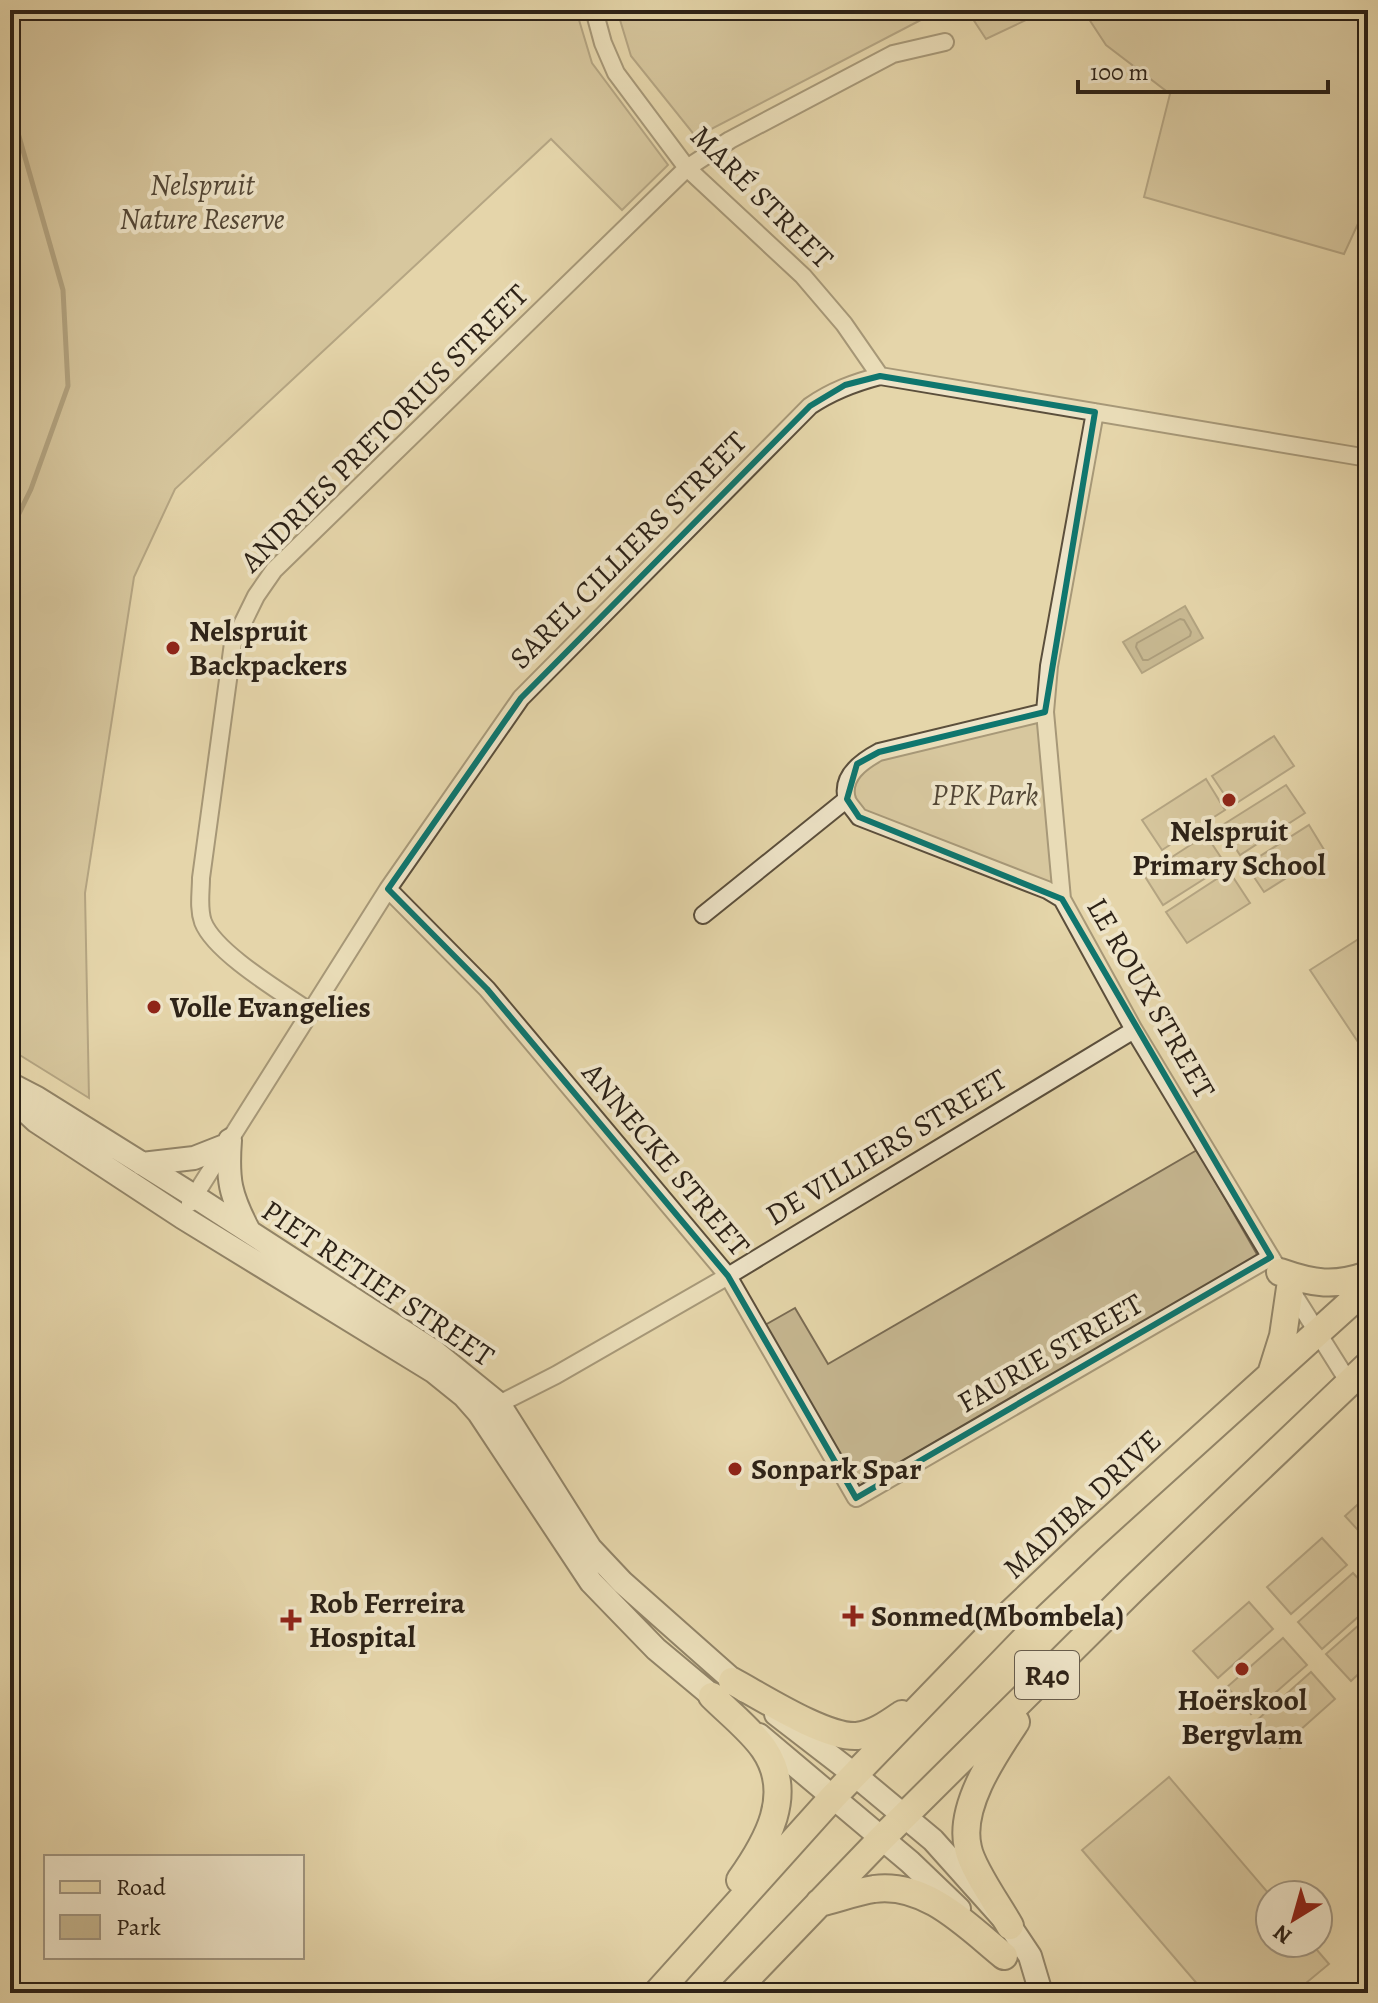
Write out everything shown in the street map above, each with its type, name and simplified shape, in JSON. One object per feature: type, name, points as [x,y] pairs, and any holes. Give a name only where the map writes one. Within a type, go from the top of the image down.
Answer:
[{"type":"main road","points":[[1271,1374],[1283,1336],[1280,1272],[1323,1284],[1352,1281],[1368,1275]]},
{"type":"main road","name":"MADIBA DRIVE","points":[[666,1984],[833,1797],[1066,1561],[1368,1287]]},
{"type":"main road","name":"R40","points":[[733,1993],[905,1815],[1358,1373]]},
{"type":"main road","points":[[1010,1926],[968,1852],[965,1828],[970,1807],[994,1755],[1055,1667]]},
{"type":"main road","points":[[722,1688],[843,1735],[859,1736],[876,1730],[933,1696]]},
{"type":"main road","points":[[666,1984],[760,1851],[777,1810],[777,1777],[765,1749],[722,1688]]},
{"type":"main road","points":[[819,1903],[875,1889],[905,1891],[942,1906],[1004,1956]]},
{"type":"street","name":"MARÉ STREET","points":[[594,10],[616,73],[687,168],[803,276],[844,324],[880,376]]},
{"type":"street","name":"ANDRIES PRETORIUS STREET","points":[[312,1013],[226,952],[203,924],[200,911],[201,878],[233,643],[256,596],[274,570],[687,168],[730,140],[893,54],[945,42]]},
{"type":"street","name":"SAREL CILLIERS STREET","points":[[182,1217],[388,889],[521,698],[810,406],[845,385],[880,376],[1368,458]]},
{"type":"street","name":"LE ROUX STREET","points":[[1095,412],[1049,666],[1045,712],[1062,899],[1134,1030],[1317,1333],[1358,1373]]},
{"type":"street","points":[[1045,712],[879,752],[857,764],[848,781],[847,799],[859,817],[1047,890],[1062,899]]},
{"type":"street","points":[[703,915],[847,799]]},
{"type":"street","name":"ANNECKE STREET","points":[[388,889],[487,989],[728,1276],[856,1498]]},
{"type":"street","name":"DE VILLIERS STREET","points":[[489,1408],[556,1375],[728,1276],[1134,1030]]},
{"type":"street","name":"PIET RETIEF STREET","points":[[10,1084],[194,1196],[435,1352],[489,1408],[591,1582],[656,1649],[855,1775],[933,1840],[1010,1926],[1030,1956],[1040,1993]]},
{"type":"street","name":"PIET RETIEF STREET","points":[[10,1097],[36,1121],[182,1217],[433,1371],[464,1396],[489,1408]]},
{"type":"street","points":[[142,1164],[194,1158],[228,1142],[228,1178],[249,1231]]},
{"type":"street","name":"FAURIE STREET","points":[[856,1498],[1280,1272]]},
{"type":"street","name":"PIET RETIEF STREET","points":[[722,1688],[833,1797],[982,1930],[1040,1993]]},
{"type":"highlighted area","points":[[880,376],[1095,412],[1045,712],[879,752],[857,764],[847,799],[859,817],[1062,899],[1271,1257],[856,1498],[728,1276],[487,989],[388,889],[521,698],[810,406],[845,385]]},
{"type":"green space","name":"Nelspruit Nature Reserve","points":[[10,10],[576,10],[592,63],[668,165],[622,210],[551,139],[175,489],[134,577],[85,893],[89,1098],[10,1049]]},
{"type":"green space","points":[[617,10],[940,10],[696,137],[631,56]]},
{"type":"green space","points":[[967,10],[1047,10],[986,39]]},
{"type":"green space","points":[[1083,10],[1368,10],[1368,202],[1344,254],[1144,197],[1170,94],[1106,45]]},
{"type":"green space","name":"PPK Park","points":[[1045,712],[1062,899],[859,817],[848,781],[857,764]]},
{"type":"green space","points":[[1274,736],[1294,766],[1232,806],[1212,776]]},
{"type":"green space","points":[[1206,779],[1225,810],[1162,850],[1142,820]]},
{"type":"green space","points":[[1286,785],[1305,813],[1240,855],[1221,826]]},
{"type":"green space","points":[[1309,825],[1326,853],[1264,892],[1246,865]]},
{"type":"green space","points":[[1206,835],[1226,865],[1163,905],[1144,875]]},
{"type":"green space","points":[[1229,871],[1250,903],[1187,943],[1166,912]]},
{"type":"green space","points":[[1368,933],[1368,1057],[1310,970]]},
{"type":"green space","points":[[1197,1150],[1258,1256],[859,1486],[765,1325],[795,1308],[828,1364]]},
{"type":"green space","points":[[1368,1495],[1368,1541],[1345,1516]]},
{"type":"green space","points":[[1322,1538],[1347,1565],[1291,1614],[1267,1587]]},
{"type":"green space","points":[[1353,1573],[1368,1589],[1368,1608],[1322,1649],[1298,1622]]},
{"type":"green space","points":[[1249,1602],[1273,1629],[1218,1678],[1193,1651]]},
{"type":"green space","points":[[1368,1617],[1368,1665],[1351,1681],[1326,1654]]},
{"type":"green space","points":[[1283,1638],[1307,1665],[1251,1714],[1227,1687]]},
{"type":"green space","points":[[1311,1672],[1335,1699],[1280,1748],[1256,1721]]},
{"type":"green space","points":[[1169,1777],[1256,1879],[1254,1959],[1325,1959],[1329,1964],[1294,1993],[1205,1993],[1082,1850]]},
{"type":"water","points":[[1185,606],[1203,638],[1142,673],[1123,642]]},
{"type":"waterway","points":[[10,105],[63,290],[68,386],[31,489],[10,532]]},
{"type":"place","name":"Nelspruit Backpackers","points":[[173,648]]},
{"type":"place","name":"Nelspruit Primary School","points":[[1229,800]]},
{"type":"place","name":"Volle Evangelies","points":[[154,1007]]},
{"type":"place","name":"Sonpark Spar","points":[[735,1469]]},
{"type":"place","name":"Sonmed(Mbombela)","points":[[853,1616]]},
{"type":"place","name":"Rob Ferreira Hospital","points":[[291,1620]]},
{"type":"place","name":"Hoërskool Bergvlam","points":[[1242,1669]]}]
